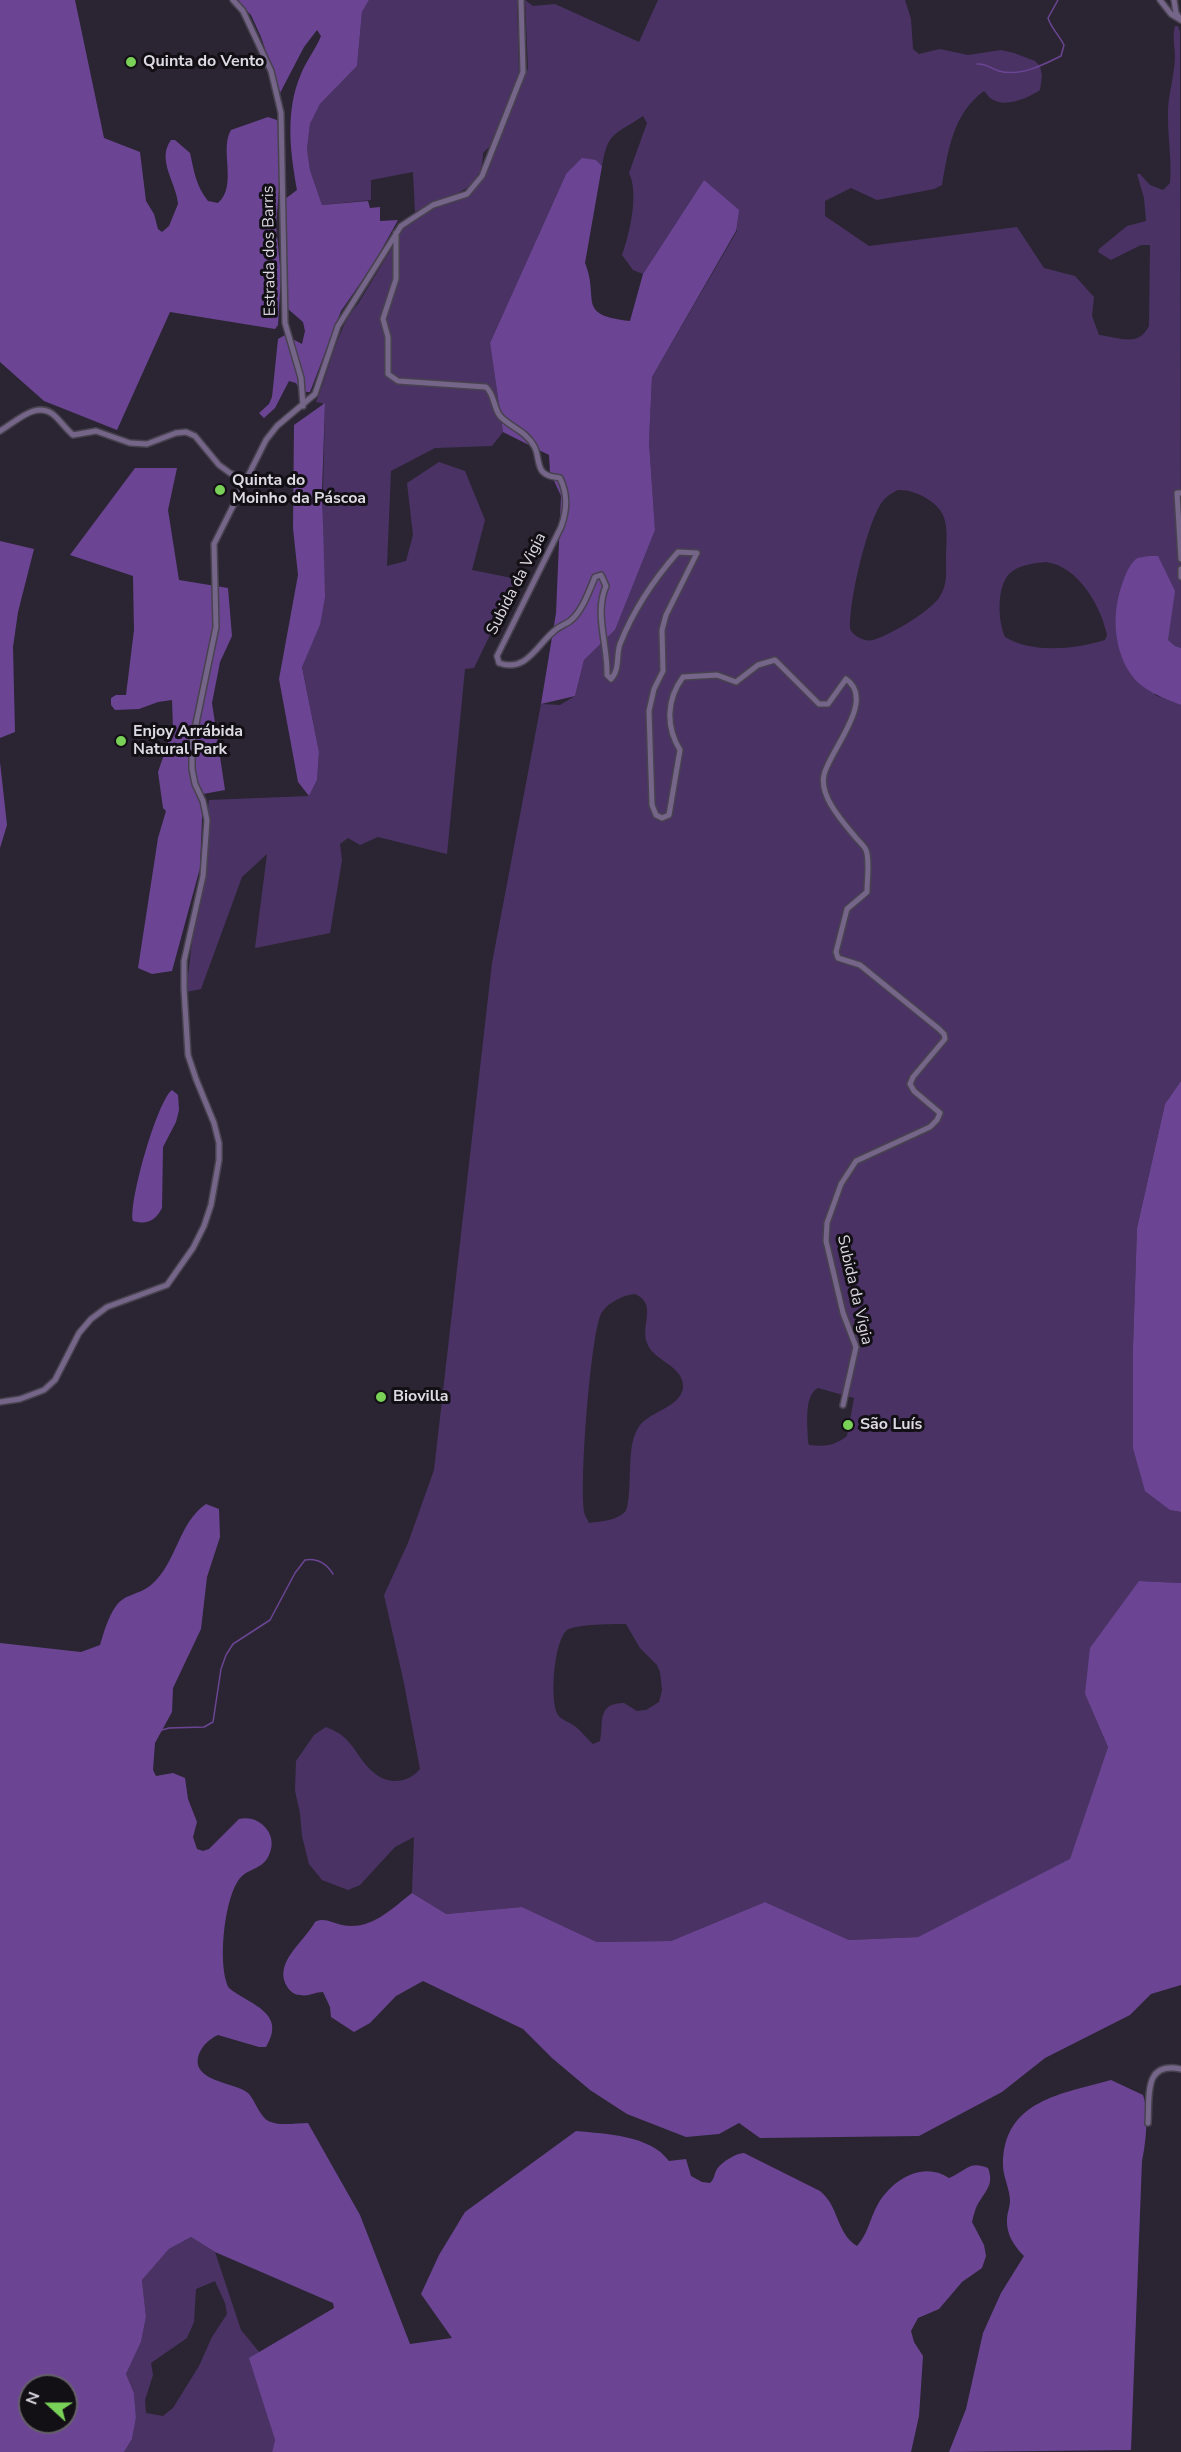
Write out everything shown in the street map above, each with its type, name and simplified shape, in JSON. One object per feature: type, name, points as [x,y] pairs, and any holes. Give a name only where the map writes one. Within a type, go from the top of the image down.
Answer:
[{"type":"street","name":"Estrada dos Barris","points":[[233,0],[243,11],[271,71],[281,113],[285,323],[301,378],[303,406]]},
{"type":"street","points":[[0,1402],[20,1399],[44,1390],[55,1380],[79,1333],[106,1307],[167,1285],[193,1248],[204,1226],[211,1205],[219,1160],[219,1143],[214,1123],[188,1055],[184,961],[203,876],[206,831],[203,801],[195,784],[192,769],[192,744],[216,627],[214,544],[266,440],[278,426],[315,394],[338,326],[378,266],[396,233],[407,220],[429,207],[467,194],[482,176],[523,72],[521,0]]},
{"type":"street","points":[[1160,0],[1171,14],[1181,20]]},
{"type":"street","points":[[1174,0],[1176,13],[1181,20]]},
{"type":"street","name":"Subida da Vigia","points":[[396,233],[396,279],[383,319],[388,337],[388,374],[398,381],[486,387],[491,391],[498,414],[507,423],[526,434],[533,445],[541,470],[551,477],[560,478],[563,484],[567,510],[561,528],[497,656],[499,663],[506,666],[518,664],[532,656],[555,630],[578,613],[595,577],[601,575],[606,586],[601,599],[608,658],[607,675],[611,679],[616,673],[620,644],[662,570],[678,552],[697,553],[666,615],[662,630],[663,670],[654,689],[650,711],[652,805],[656,815],[663,818],[669,815],[680,750],[671,736],[671,704],[674,689],[683,677],[717,675],[736,682],[758,665],[775,660],[819,704],[828,704],[846,679],[855,692],[856,705],[848,731],[832,754],[824,774],[823,786],[831,804],[866,849],[867,892],[847,909],[836,952],[838,958],[860,965],[945,1034],[945,1039],[913,1077],[910,1084],[914,1092],[940,1113],[937,1120],[930,1126],[856,1161],[841,1185],[827,1223],[826,1241],[843,1313],[856,1347],[843,1405]]},
{"type":"street","points":[[0,431],[20,416],[35,410],[54,415],[73,435],[96,430],[130,443],[147,444],[176,433],[186,432],[195,436],[219,465],[230,473],[245,478]]},
{"type":"street","points":[[1181,493],[1177,493],[1181,559]]},
{"type":"street","points":[[1181,569],[1181,577]]},
{"type":"street","points":[[1148,2123],[1150,2087],[1156,2071],[1170,2067],[1181,2069]]},
{"type":"shaded area","points":[[0,0],[75,0],[104,138],[140,152],[146,201],[154,214],[158,229],[162,232],[169,226],[178,204],[166,164],[167,148],[171,140],[175,140],[190,153],[201,190],[208,201],[218,203],[227,187],[227,147],[231,130],[268,117],[277,120],[280,132],[280,177],[276,226],[281,275],[278,325],[275,329],[170,312],[117,430],[44,401],[0,362]]},
{"type":"shaded area","points":[[236,0],[369,0],[362,12],[357,66],[320,104],[310,124],[307,149],[310,170],[322,205],[368,201],[370,208],[380,207],[380,221],[398,220],[373,265],[341,311],[310,392],[301,392],[296,383],[289,381],[275,408],[264,418],[259,413],[269,404],[272,397],[278,339],[285,335],[302,344],[305,331],[303,322],[288,309],[285,199],[297,190],[290,131],[296,88],[321,36],[317,30],[304,47],[280,93],[251,15]]},
{"type":"shaded area","points":[[369,0],[517,0],[519,73],[490,146],[483,153],[481,167],[476,178],[460,192],[415,212],[413,172],[371,180],[371,200],[322,205],[310,170],[307,149],[310,124],[320,104],[357,66],[362,12]]},
{"type":"shaded area","points":[[525,0],[533,6],[555,4],[639,42],[658,0],[905,0],[911,19],[913,49],[919,54],[940,49],[968,55],[1001,50],[1014,53],[1035,61],[1040,66],[1042,76],[1040,90],[1023,99],[1002,103],[990,98],[984,91],[974,100],[965,110],[954,134],[942,185],[934,189],[877,200],[851,188],[825,201],[825,216],[869,246],[1017,227],[1044,268],[1075,276],[1094,297],[1092,316],[1099,335],[1127,340],[1139,337],[1149,326],[1150,245],[1141,245],[1111,260],[1098,252],[1127,226],[1146,221],[1144,198],[1137,174],[1140,174],[1150,185],[1163,190],[1170,183],[1168,111],[1175,58],[1175,26],[1178,26],[1180,32],[1181,648],[1168,640],[1169,623],[1155,695],[1181,705],[1181,1081],[1165,1104],[1137,1228],[1133,1347],[1134,1448],[1170,1510],[1181,1512],[1181,1583],[1139,1581],[1085,1694],[1108,1747],[1070,1860],[918,1937],[849,1940],[765,1902],[671,1941],[597,1942],[522,1907],[445,1914],[412,1893],[414,1837],[395,1847],[360,1885],[348,1890],[322,1880],[309,1864],[302,1836],[295,1791],[296,1761],[314,1735],[326,1727],[344,1737],[369,1768],[385,1779],[404,1780],[420,1769],[384,1595],[408,1543],[434,1470],[492,963],[541,704],[560,705],[575,696],[584,660],[615,630],[655,530],[649,442],[652,377],[737,231],[704,180],[643,274],[633,270],[622,255],[628,236],[633,202],[632,181],[629,173],[647,123],[643,116],[614,135],[607,146],[602,166],[596,160],[566,174],[490,343],[503,432],[492,446],[435,448],[391,471],[387,566],[406,561],[413,535],[407,483],[439,462],[465,471],[485,520],[472,570],[517,579],[474,668],[465,669],[447,854],[378,837],[360,845],[348,838],[340,844],[342,860],[330,933],[255,948],[267,854],[242,877],[201,989],[186,992],[209,800],[309,796],[317,780],[319,752],[302,666],[320,625],[325,404],[316,402],[339,337],[351,313],[407,223],[433,208],[465,196],[479,185],[487,173],[528,68]],"holes":[[[898,490],[912,492],[927,498],[943,514],[947,535],[945,583],[939,598],[918,616],[889,634],[873,640],[863,640],[850,629],[855,583],[869,530],[880,505]],[[1046,562],[1058,565],[1078,579],[1094,600],[1104,624],[1107,635],[1105,640],[1081,646],[1041,648],[1028,646],[1005,637],[1001,622],[1002,587],[1010,573],[1027,565]],[[635,1294],[646,1303],[645,1336],[647,1343],[655,1355],[679,1374],[683,1388],[676,1401],[648,1418],[637,1430],[632,1447],[626,1511],[614,1519],[589,1523],[583,1501],[584,1445],[590,1377],[598,1324],[602,1312],[608,1305],[621,1297]],[[818,1388],[854,1398],[847,1436],[829,1445],[809,1445],[807,1412],[810,1398]],[[626,1624],[640,1648],[657,1665],[662,1690],[659,1702],[646,1710],[637,1711],[624,1703],[609,1706],[603,1715],[600,1741],[593,1744],[576,1727],[558,1715],[555,1708],[553,1685],[556,1658],[563,1636],[571,1628],[586,1625]]]},
{"type":"shaded area","points":[[582,158],[596,160],[602,166],[585,263],[592,304],[602,315],[630,321],[643,274],[704,180],[739,210],[736,231],[652,377],[649,442],[655,530],[615,630],[584,660],[575,696],[541,704],[556,613],[561,496],[550,472],[549,455],[503,432],[490,343],[566,174]]},
{"type":"shaded area","points":[[325,403],[322,491],[325,597],[320,625],[302,667],[319,752],[317,780],[309,796],[298,782],[279,679],[298,575],[293,528],[294,425]]},
{"type":"shaded area","points":[[135,468],[177,468],[168,510],[179,580],[228,588],[232,636],[220,662],[212,703],[225,790],[203,794],[200,868],[172,971],[152,974],[138,968],[158,838],[166,811],[163,808],[158,772],[173,728],[172,700],[139,709],[115,710],[111,705],[111,698],[116,695],[126,695],[134,630],[133,576],[70,555]]},
{"type":"shaded area","points":[[0,541],[34,549],[18,612],[13,647],[15,732],[0,738]]},
{"type":"shaded area","points":[[1158,556],[1175,591],[1168,640],[1181,648],[1181,705],[1153,693],[1135,679],[1124,662],[1117,639],[1117,602],[1125,577],[1136,559]]},
{"type":"shaded area","points":[[0,762],[7,825],[0,848]]},
{"type":"shaded area","points":[[1181,1081],[1181,1512],[1170,1510],[1145,1491],[1133,1448],[1133,1347],[1137,1228],[1165,1104]]},
{"type":"shaded area","points":[[172,1090],[178,1095],[179,1110],[176,1122],[163,1147],[162,1208],[150,1221],[133,1221],[135,1195],[145,1153],[159,1113]]},
{"type":"shaded area","points":[[206,1504],[219,1509],[220,1537],[207,1577],[201,1629],[173,1688],[172,1712],[155,1743],[153,1770],[156,1776],[173,1773],[185,1778],[188,1799],[197,1822],[193,1837],[197,1849],[203,1851],[209,1849],[239,1819],[247,1818],[266,1828],[271,1840],[271,1848],[266,1860],[241,1877],[235,1886],[224,1931],[223,1964],[229,1988],[263,2010],[272,2025],[272,2035],[266,2047],[259,2047],[218,2035],[202,2048],[198,2063],[207,2076],[248,2093],[267,2120],[279,2124],[308,2123],[360,2215],[410,2344],[452,2338],[421,2294],[439,2255],[465,2212],[576,2131],[627,2137],[651,2146],[669,2161],[686,2159],[691,2176],[702,2182],[710,2183],[722,2164],[733,2156],[744,2153],[820,2191],[831,2204],[845,2234],[857,2246],[878,2204],[900,2180],[909,2175],[929,2171],[949,2178],[968,2167],[982,2166],[988,2168],[989,2184],[975,2210],[972,2222],[984,2245],[986,2256],[982,2268],[962,2282],[939,2309],[918,2318],[911,2331],[914,2342],[923,2356],[919,2416],[911,2452],[272,2452],[275,2440],[249,2358],[334,2308],[333,2303],[215,2252],[191,2237],[169,2249],[142,2280],[146,2317],[141,2342],[126,2374],[134,2393],[136,2418],[132,2439],[124,2452],[0,2452],[0,1643],[81,1652],[100,1645],[108,1620],[116,1606],[123,1599],[147,1588],[160,1576],[189,1522]]},
{"type":"shaded area","points":[[1139,1581],[1181,1583],[1181,1985],[1151,1994],[1130,2015],[1045,2058],[1002,2092],[919,2136],[760,2138],[739,2123],[719,2134],[686,2137],[627,2114],[590,2090],[552,2058],[523,2029],[423,1981],[396,1996],[370,2023],[354,2032],[331,2017],[330,2007],[323,1992],[303,1995],[295,1994],[288,1988],[284,1979],[286,1962],[315,1922],[325,1920],[342,1925],[362,1925],[388,1912],[412,1893],[446,1914],[522,1907],[597,1942],[671,1941],[765,1902],[849,1940],[918,1937],[1070,1859],[1108,1747],[1085,1694],[1090,1648]]},
{"type":"shaded area","points":[[1111,2080],[1143,2095],[1146,2110],[1131,2450],[949,2452],[966,2409],[983,2333],[1001,2293],[1024,2256],[1011,2239],[1007,2224],[1010,2196],[1003,2165],[1006,2143],[1013,2126],[1024,2113],[1039,2103],[1073,2090]]},
{"type":"shaded area","points":[[191,2237],[215,2252],[241,2330],[260,2353],[250,2358],[275,2440],[272,2452],[124,2452],[132,2439],[136,2418],[134,2393],[126,2374],[141,2342],[146,2317],[142,2280],[169,2249]],"holes":[[[215,2281],[225,2303],[227,2314],[173,2408],[163,2416],[146,2413],[145,2400],[153,2375],[151,2363],[187,2338],[194,2322],[196,2289]]]},
{"type":"waterway","points":[[977,64],[999,71],[1015,72],[1031,69],[1061,56],[1064,45],[1048,18],[1058,0]]},
{"type":"waterway","points":[[0,1834],[16,1825],[48,1830],[81,1802],[91,1787],[105,1777],[116,1761],[144,1735],[169,1728],[204,1727],[213,1722],[221,1669],[233,1644],[270,1620],[295,1573],[305,1560],[321,1562],[333,1574]]},
{"type":"place","name":"Quinta do Vento","points":[[131,62]]},
{"type":"place","name":"Quinta do Moinho da Páscoa","points":[[220,490]]},
{"type":"place","name":"Enjoy Arrábida Natural Park","points":[[121,741]]},
{"type":"place","name":"Biovilla","points":[[381,1397]]},
{"type":"place","name":"São Luís","points":[[848,1425]]}]
